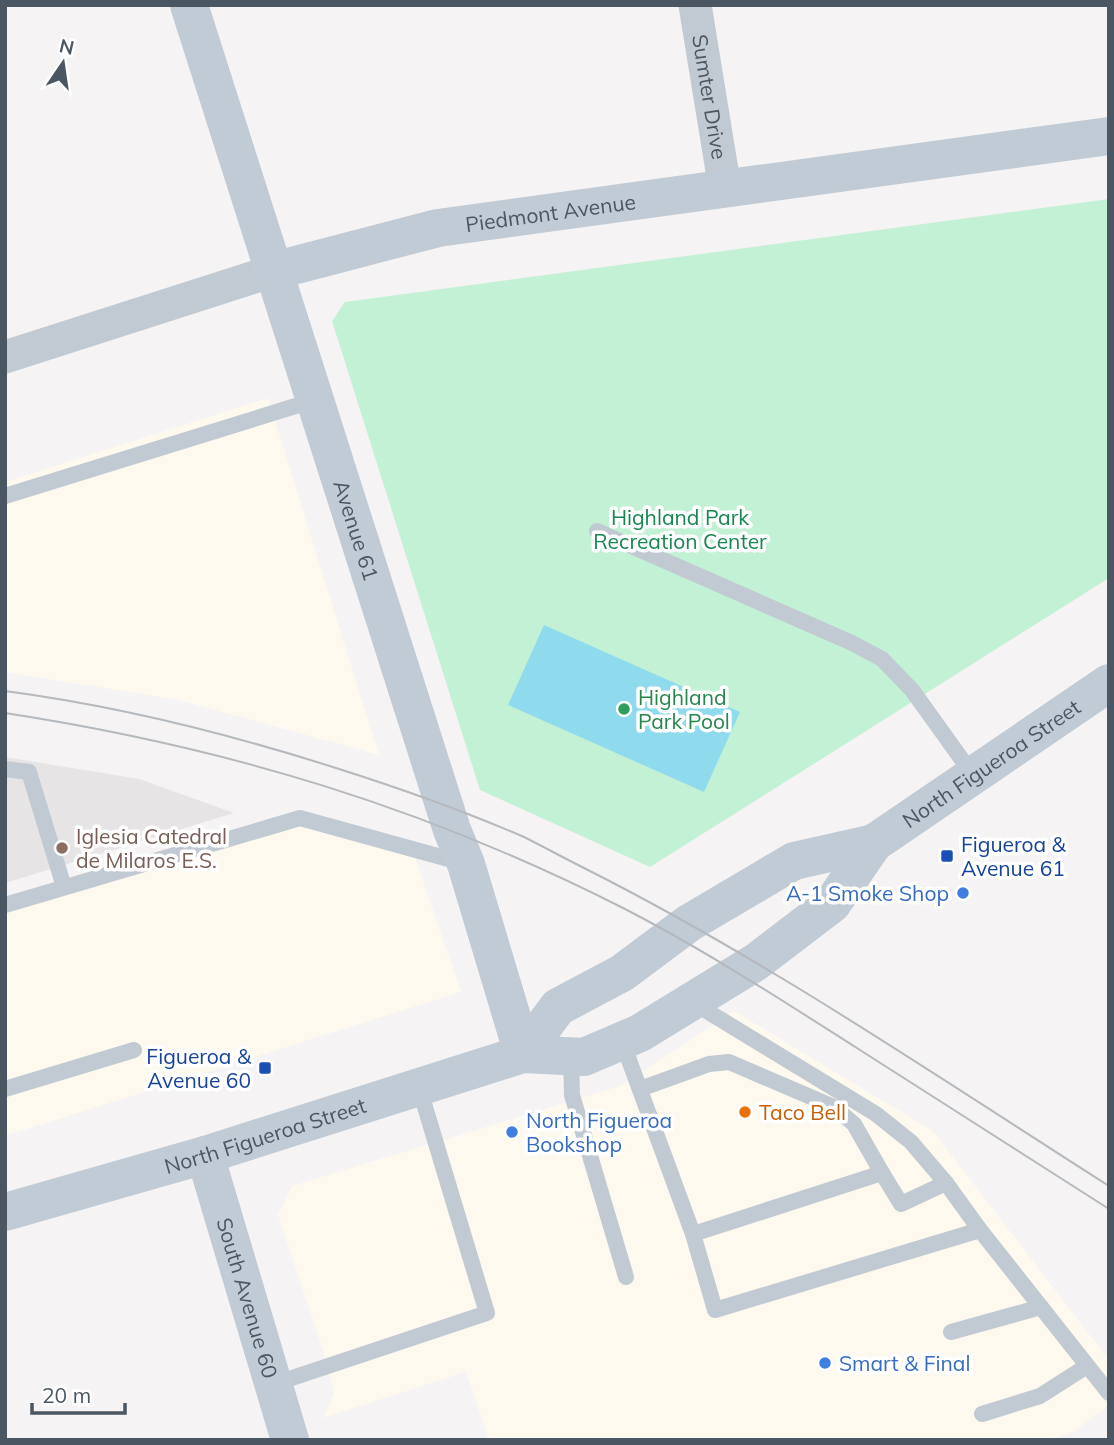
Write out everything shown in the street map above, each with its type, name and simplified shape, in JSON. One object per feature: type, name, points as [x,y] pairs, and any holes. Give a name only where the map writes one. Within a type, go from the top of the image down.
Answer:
[{"type":"street","name":"Avenue 61","points":[[189,5],[452,830],[466,864],[523,1054]]},
{"type":"street","name":"Sumter Drive","points":[[695,5],[725,189]]},
{"type":"street","name":"Piedmont Avenue","points":[[5,357],[273,271],[438,228],[1109,136]]},
{"type":"street","name":"North Figueroa Street","points":[[5,1212],[205,1155],[523,1054],[584,1057],[640,1032],[756,962],[832,904],[874,843],[1109,683]]},
{"type":"street","name":"North Figueroa Street","points":[[523,1054],[558,1007],[622,973],[689,923],[794,861],[874,843]]},
{"type":"street","name":"South Avenue 60","points":[[205,1155],[290,1440]]},
{"type":"lane","points":[[5,496],[315,400]]},
{"type":"lane","points":[[597,531],[852,643],[882,659],[912,690],[973,775]]},
{"type":"lane","points":[[5,769],[29,772],[64,887]]},
{"type":"lane","points":[[5,905],[300,817],[466,864]]},
{"type":"lane","points":[[692,1002],[876,1114],[911,1142],[1109,1393]]},
{"type":"lane","points":[[622,1040],[693,1234],[715,1310],[980,1230]]},
{"type":"lane","points":[[5,1089],[134,1050]]},
{"type":"lane","points":[[571,1056],[572,1095],[626,1277]]},
{"type":"lane","points":[[640,1089],[709,1064],[729,1062],[834,1107],[854,1124],[901,1204],[946,1183]]},
{"type":"lane","points":[[274,1384],[487,1313],[419,1087]]},
{"type":"lane","points":[[693,1234],[882,1173]]},
{"type":"lane","points":[[951,1332],[1041,1307]]},
{"type":"lane","points":[[982,1414],[1040,1396],[1087,1366]]},
{"type":"shaded area","points":[[268,398],[379,755],[178,700],[5,672],[5,482]]},
{"type":"shaded area","name":"Iglesia Catedral de Milaros E.S.","points":[[5,757],[139,779],[234,813],[5,883]]},
{"type":"shaded area","points":[[296,823],[415,857],[461,992],[5,1136],[5,913]]},
{"type":"shaded area","points":[[734,1011],[933,1131],[1109,1360],[1109,1405],[1073,1432],[1048,1440],[489,1440],[466,1372],[323,1418],[334,1394],[323,1351],[278,1215],[292,1186],[620,1086]]},
{"type":"green space","name":"Highland Park Recreation Center","points":[[1109,199],[1109,578],[650,867],[480,790],[332,321],[345,302]]},
{"type":"water","name":"Highland Park Pool","points":[[544,625],[740,712],[704,792],[508,705]]},
{"type":"tram line","points":[[5,691],[132,713],[257,744],[409,792],[524,837],[652,904],[785,980],[1109,1186]]},
{"type":"tram line","points":[[5,713],[167,744],[322,785],[474,840],[548,872],[654,924],[714,958],[1109,1209]]},
{"type":"place","name":"Highland Park Pool","points":[[624,709]]},
{"type":"place","name":"Iglesia Catedral de Milaros E.S.","points":[[62,848]]},
{"type":"place","name":"Figueroa & Avenue 61","points":[[947,856]]},
{"type":"place","name":"A-1 Smoke Shop","points":[[963,893]]},
{"type":"place","name":"Figueroa & Avenue 60","points":[[265,1068]]},
{"type":"place","name":"Taco Bell","points":[[745,1112]]},
{"type":"place","name":"North Figueroa Bookshop","points":[[512,1132]]},
{"type":"place","name":"Smart & Final","points":[[825,1363]]}]
